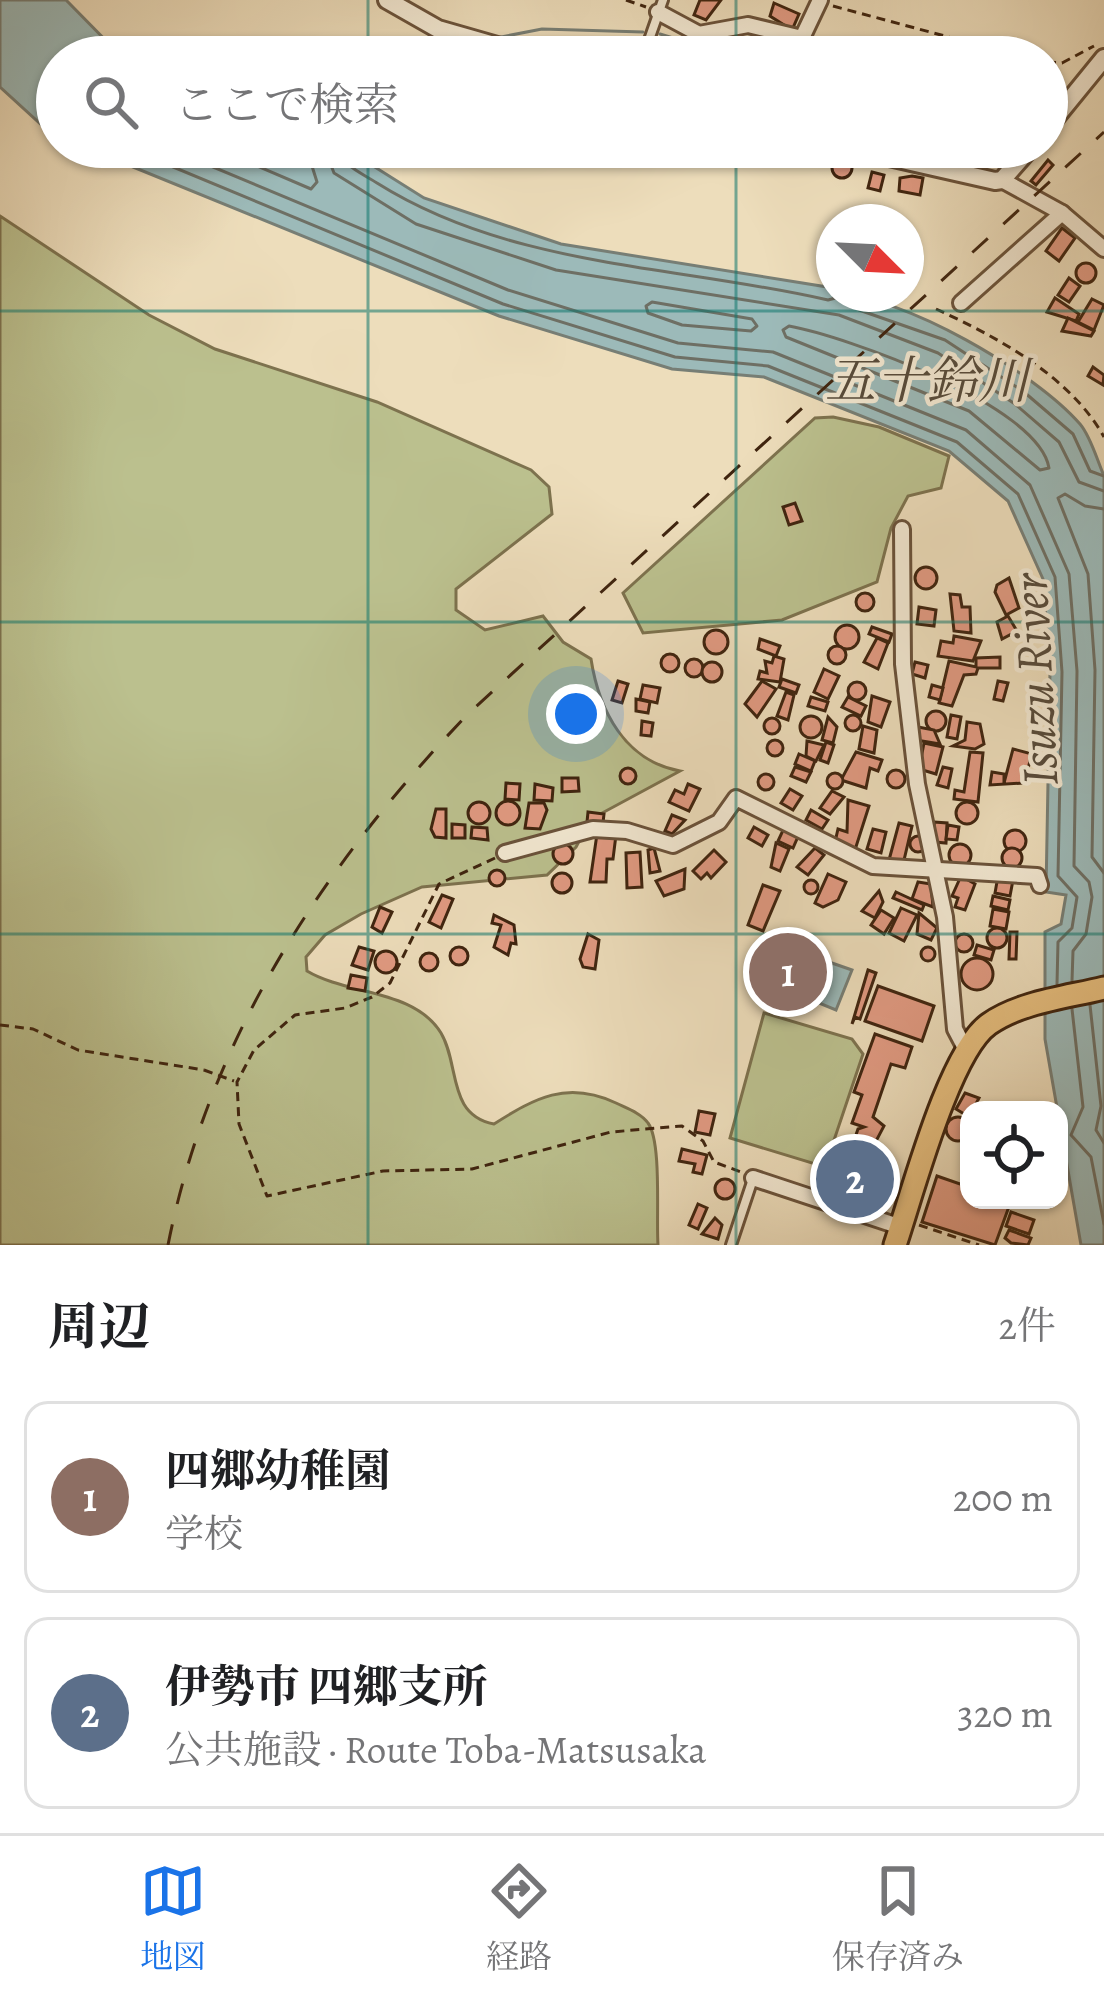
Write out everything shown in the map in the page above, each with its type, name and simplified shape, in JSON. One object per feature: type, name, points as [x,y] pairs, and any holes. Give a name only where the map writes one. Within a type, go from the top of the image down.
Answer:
[{"type":"main road","points":[[900,1231],[966,1050],[990,1023],[1104,988]]},
{"type":"street","points":[[387,0],[439,29],[463,36]]},
{"type":"street","points":[[803,36],[819,1]]},
{"type":"street","points":[[661,6],[699,34],[748,25],[794,36]]},
{"type":"street","points":[[1068,102],[1104,58]]},
{"type":"street","points":[[924,168],[1002,180],[1061,213],[1104,250]]},
{"type":"street","points":[[1002,180],[1013,168]]},
{"type":"street","points":[[962,304],[1061,213]]},
{"type":"street","points":[[1085,232],[1104,235]]},
{"type":"street","points":[[902,529],[903,664],[916,784],[937,867],[955,1028],[966,1050]]},
{"type":"street","points":[[505,854],[593,830],[627,830],[673,845],[719,822],[736,798],[812,831],[847,858],[903,870],[937,867],[1037,876],[1040,885]]},
{"type":"street","points":[[754,1178],[900,1231]]},
{"type":"lane","points":[[650,36],[661,6]]},
{"type":"lane","points":[[730,1245],[754,1178]]},
{"type":"path","points":[[626,0],[661,6]]},
{"type":"path","points":[[819,1],[946,36]]},
{"type":"path","points":[[1068,59],[1092,45],[1104,47]]},
{"type":"path","points":[[936,310],[986,332],[1022,356],[1078,404],[1104,436]]},
{"type":"path","points":[[505,854],[439,884],[390,983],[362,1003],[295,1015],[275,1027],[254,1050],[235,1082],[239,1124],[267,1196],[383,1171],[472,1169],[611,1132],[682,1126],[704,1141],[714,1162],[754,1178]]},
{"type":"path","points":[[0,1025],[33,1029],[79,1050],[204,1070],[235,1082]]},
{"type":"path","points":[[900,1231],[980,1245]]},
{"type":"green space","points":[[0,216],[149,315],[215,349],[377,402],[531,470],[549,487],[552,514],[456,589],[456,610],[485,630],[543,616],[563,642],[591,659],[608,715],[630,745],[644,757],[680,771],[591,819],[576,847],[547,875],[422,887],[325,935],[306,957],[307,971],[397,1000],[429,1019],[447,1046],[462,1100],[479,1119],[494,1124],[538,1100],[567,1093],[598,1096],[641,1116],[655,1146],[658,1245],[0,1245]]},
{"type":"green space","points":[[815,418],[879,427],[949,456],[941,488],[908,496],[891,528],[877,582],[782,620],[643,633],[623,593]]},
{"type":"green space","points":[[764,1013],[852,1039],[863,1054],[825,1167],[730,1138]]},
{"type":"water","points":[[0,0],[66,0],[101,36],[36,36],[36,120],[0,87]]},
{"type":"water","name":"五十鈴川","points":[[136,168],[376,168],[424,198],[561,244],[816,285],[816,312],[907,312],[1001,360],[1080,424],[1104,476],[1104,1245],[1081,1245],[1068,1171],[1068,1101],[1056,1101],[1045,1039],[1045,932],[1061,924],[1066,895],[1046,892],[1050,672],[1043,579],[1008,501],[949,451],[764,377],[672,369],[499,316]]},
{"type":"water","points":[[829,962],[852,970],[836,1010],[814,1001]]},
{"type":"building","points":[[700,0],[721,0],[706,20],[694,15]]},
{"type":"building","points":[[774,3],[799,14],[792,30],[770,16]]},
{"type":"building","points":[[832,168],[852,168],[842,178]]},
{"type":"building","points":[[1042,168],[1050,168],[1036,185],[1031,181]]},
{"type":"building","points":[[872,172],[884,175],[880,191],[868,188]]},
{"type":"building","points":[[900,178],[923,178],[920,195],[899,191]]},
{"type":"building","points":[[1062,228],[1075,238],[1059,261],[1046,251]]},
{"type":"building","points":[[1086,263],[1096,273],[1086,283],[1076,273]]},
{"type":"building","points":[[1069,278],[1080,286],[1069,302],[1058,295]]},
{"type":"building","points":[[1055,298],[1079,314],[1076,321],[1047,312]]},
{"type":"building","points":[[1092,299],[1104,305],[1094,330],[1078,322]]},
{"type":"building","points":[[1068,318],[1094,331],[1091,336],[1062,331]]},
{"type":"building","points":[[1093,367],[1104,375],[1103,385],[1088,376]]},
{"type":"building","points":[[795,503],[802,521],[789,525],[783,507]]},
{"type":"building","points":[[926,567],[937,578],[926,589],[915,578]]},
{"type":"building","points":[[1009,578],[1019,608],[1006,615],[995,592]]},
{"type":"building","points":[[865,593],[874,602],[865,611],[856,602]]},
{"type":"building","points":[[950,594],[960,595],[962,607],[970,607],[971,633],[954,631]]},
{"type":"building","points":[[919,607],[936,610],[934,626],[917,624]]},
{"type":"building","points":[[1008,616],[1017,631],[1002,639],[997,622]]},
{"type":"building","points":[[847,625],[859,637],[847,649],[835,637]]},
{"type":"building","points":[[872,627],[892,634],[889,642],[869,634]]},
{"type":"building","points":[[716,630],[728,642],[716,654],[704,642]]},
{"type":"building","points":[[954,636],[981,641],[973,661],[938,656],[941,641],[953,643]]},
{"type":"building","points":[[877,638],[888,643],[878,669],[864,662]]},
{"type":"building","points":[[760,639],[780,646],[776,656],[758,649]]},
{"type":"building","points":[[837,646],[846,655],[837,664],[828,655]]},
{"type":"building","points":[[670,654],[679,663],[670,672],[661,663]]},
{"type":"building","points":[[774,656],[784,659],[780,682],[758,679],[760,671],[767,673],[765,661],[772,663]]},
{"type":"building","points":[[1000,657],[1000,668],[978,668],[976,674],[964,675],[952,706],[939,703],[949,661],[976,667],[976,658]]},
{"type":"building","points":[[694,659],[703,668],[694,677],[685,668]]},
{"type":"building","points":[[712,662],[722,672],[712,682],[702,672]]},
{"type":"building","points":[[915,662],[928,665],[925,678],[912,674]]},
{"type":"building","points":[[824,669],[839,676],[828,699],[814,692]]},
{"type":"building","points":[[782,679],[799,685],[796,693],[779,687]]},
{"type":"building","points":[[618,681],[628,684],[622,703],[612,700]]},
{"type":"building","points":[[762,681],[776,689],[757,717],[745,704]]},
{"type":"building","points":[[998,681],[1008,683],[1003,701],[994,699]]},
{"type":"building","points":[[857,682],[866,691],[857,700],[848,691]]},
{"type":"building","points":[[643,685],[660,688],[657,703],[640,699]]},
{"type":"building","points":[[932,685],[943,688],[940,700],[929,697]]},
{"type":"building","points":[[786,692],[794,695],[788,720],[777,716]]},
{"type":"building","points":[[872,696],[890,702],[881,727],[868,722]]},
{"type":"building","points":[[811,697],[828,702],[825,711],[808,706]]},
{"type":"building","points":[[848,697],[866,706],[861,716],[842,707]]},
{"type":"building","points":[[636,699],[650,702],[648,713],[636,711]]},
{"type":"building","points":[[936,711],[946,721],[936,731],[926,721]]},
{"type":"building","points":[[853,715],[861,723],[853,731],[845,723]]},
{"type":"building","points":[[951,715],[961,717],[957,739],[947,737]]},
{"type":"building","points":[[811,716],[822,727],[811,738],[800,727]]},
{"type":"building","points":[[828,717],[837,727],[833,743],[822,740]]},
{"type":"building","points":[[772,718],[780,726],[772,734],[764,726]]},
{"type":"building","points":[[642,721],[653,723],[651,736],[641,735]]},
{"type":"building","points":[[967,722],[980,724],[984,744],[975,749],[953,746],[965,740]]},
{"type":"building","points":[[863,726],[877,730],[874,753],[859,749]]},
{"type":"building","points":[[918,727],[934,730],[940,744],[916,740]]},
{"type":"building","points":[[775,740],[783,748],[775,756],[767,748]]},
{"type":"building","points":[[807,741],[824,745],[816,761],[806,756]]},
{"type":"building","points":[[826,742],[834,745],[828,763],[820,760]]},
{"type":"building","points":[[924,743],[943,747],[936,774],[919,769]]},
{"type":"building","points":[[1013,749],[1032,754],[1024,783],[990,785],[992,772],[1004,774],[1004,783]]},
{"type":"building","points":[[856,752],[882,760],[878,771],[870,768],[866,788],[841,780]]},
{"type":"building","points":[[970,752],[983,753],[978,802],[954,799],[955,790],[964,792]]},
{"type":"building","points":[[799,754],[815,761],[811,771],[795,764]]},
{"type":"building","points":[[795,767],[811,772],[806,782],[791,776]]},
{"type":"building","points":[[943,767],[952,769],[948,788],[937,785]]},
{"type":"building","points":[[628,768],[636,776],[628,784],[620,776]]},
{"type":"building","points":[[896,770],[905,779],[896,788],[887,779]]},
{"type":"building","points":[[835,773],[843,781],[835,789],[827,781]]},
{"type":"building","points":[[766,774],[774,782],[766,790],[758,782]]},
{"type":"building","points":[[562,778],[578,778],[579,791],[562,792]]},
{"type":"building","points":[[506,783],[520,784],[519,800],[505,799]]},
{"type":"building","points":[[535,784],[553,788],[552,801],[534,800]]},
{"type":"building","points":[[688,784],[700,789],[689,811],[669,802],[675,790],[684,794]]},
{"type":"building","points":[[790,789],[802,796],[793,810],[781,803]]},
{"type":"building","points":[[832,791],[844,797],[830,814],[820,808]]},
{"type":"building","points":[[848,800],[869,806],[854,853],[835,842],[838,829],[847,832]]},
{"type":"building","points":[[503,801],[513,801],[520,813],[513,825],[503,825],[496,818],[496,808]]},
{"type":"building","points":[[479,802],[490,813],[479,824],[468,813]]},
{"type":"building","points":[[967,802],[978,813],[967,824],[956,813]]},
{"type":"building","points":[[529,803],[544,803],[547,810],[540,829],[525,828]]},
{"type":"building","points":[[436,809],[446,809],[446,838],[435,837],[431,829]]},
{"type":"building","points":[[811,810],[828,820],[822,829],[806,820]]},
{"type":"building","points":[[588,812],[604,814],[603,823],[587,822]]},
{"type":"building","points":[[672,815],[685,820],[672,834],[665,831]]},
{"type":"building","points":[[934,822],[947,823],[946,843],[935,842]]},
{"type":"building","points":[[899,823],[912,826],[904,860],[897,862],[889,860]]},
{"type":"building","points":[[452,824],[465,825],[465,838],[452,838]]},
{"type":"building","points":[[948,825],[959,827],[957,840],[946,839]]},
{"type":"building","points":[[785,826],[800,832],[793,848],[778,841]]},
{"type":"building","points":[[472,827],[487,828],[488,840],[471,838]]},
{"type":"building","points":[[754,827],[768,835],[762,846],[748,838]]},
{"type":"building","points":[[873,829],[886,832],[881,853],[867,849]]},
{"type":"building","points":[[1015,830],[1026,841],[1015,852],[1004,841]]},
{"type":"building","points":[[597,834],[616,835],[613,859],[607,859],[606,882],[590,882]]},
{"type":"building","points":[[918,836],[926,844],[918,852],[910,844]]},
{"type":"building","points":[[776,843],[789,849],[780,871],[771,867]]},
{"type":"building","points":[[563,844],[573,854],[563,864],[553,854]]},
{"type":"building","points":[[960,844],[971,855],[960,866],[949,855]]},
{"type":"building","points":[[654,848],[660,871],[650,873],[648,850]]},
{"type":"building","points":[[815,848],[824,855],[808,875],[797,867]]},
{"type":"building","points":[[1012,848],[1022,858],[1012,868],[1002,858]]},
{"type":"building","points":[[714,850],[726,862],[711,878],[707,873],[701,879],[693,871]]},
{"type":"building","points":[[640,852],[642,887],[627,888],[626,853]]},
{"type":"building","points":[[685,869],[684,889],[664,896],[656,881]]},
{"type":"building","points":[[497,870],[505,878],[497,886],[489,878]]},
{"type":"building","points":[[562,873],[572,883],[562,893],[552,883]]},
{"type":"building","points":[[828,874],[846,882],[838,900],[823,907],[815,903]]},
{"type":"building","points":[[961,876],[975,884],[965,910],[955,907],[958,898],[952,896]]},
{"type":"building","points":[[998,876],[1013,880],[1010,896],[995,893]]},
{"type":"building","points":[[811,880],[818,887],[811,894],[804,887]]},
{"type":"building","points":[[918,882],[931,884],[933,907],[912,899]]},
{"type":"building","points":[[763,885],[780,891],[763,931],[748,925]]},
{"type":"building","points":[[879,891],[883,902],[875,918],[862,911]]},
{"type":"building","points":[[896,892],[924,905],[922,910],[893,898]]},
{"type":"building","points":[[442,895],[453,899],[441,928],[429,922]]},
{"type":"building","points":[[993,896],[1010,900],[1008,910],[991,906]]},
{"type":"building","points":[[380,907],[392,912],[382,933],[372,927]]},
{"type":"building","points":[[901,908],[917,915],[904,941],[889,933]]},
{"type":"building","points":[[993,909],[1009,912],[1006,929],[990,926]]},
{"type":"building","points":[[881,910],[894,918],[884,934],[871,925]]},
{"type":"building","points":[[919,913],[937,928],[931,940],[917,934]]},
{"type":"building","points":[[494,915],[514,925],[516,944],[511,943],[508,955],[494,947],[501,925],[492,923]]},
{"type":"building","points":[[997,928],[1007,938],[997,948],[987,938]]},
{"type":"building","points":[[1010,932],[1017,932],[1016,959],[1009,959]]},
{"type":"building","points":[[588,934],[599,940],[595,969],[583,967],[580,959]]},
{"type":"building","points":[[964,934],[973,943],[964,952],[955,943]]},
{"type":"building","points":[[977,945],[994,950],[991,960],[974,955]]},
{"type":"building","points":[[359,947],[374,951],[368,970],[352,965]]},
{"type":"building","points":[[459,947],[468,956],[459,965],[450,956]]},
{"type":"building","points":[[928,947],[935,954],[928,961],[921,954]]},
{"type":"building","points":[[794,948],[819,957],[794,1013],[776,1006]]},
{"type":"building","points":[[791,949],[793,960],[777,1005],[772,1003]]},
{"type":"building","points":[[386,951],[397,962],[386,973],[375,962]]},
{"type":"building","points":[[429,953],[438,962],[429,971],[420,962]]},
{"type":"building","points":[[977,958],[988,963],[993,974],[988,985],[977,990],[966,985],[961,974],[966,963]]},
{"type":"building","points":[[868,970],[876,973],[860,1019],[855,1017],[852,1024]]},
{"type":"building","points":[[351,975],[367,978],[365,991],[348,988]]},
{"type":"building","points":[[878,986],[934,1006],[922,1041],[865,1021]]},
{"type":"building","points":[[875,1034],[912,1047],[905,1068],[891,1064],[873,1117],[884,1126],[864,1164],[848,1158],[858,1129],[864,1127],[852,1123],[862,1095],[854,1092]]},
{"type":"building","points":[[965,1093],[979,1098],[977,1101],[960,1101]]},
{"type":"building","points":[[699,1111],[715,1114],[710,1135],[695,1132]]},
{"type":"building","points":[[958,1117],[960,1140],[958,1141],[946,1129]]},
{"type":"building","points":[[682,1149],[707,1155],[702,1174],[693,1172],[695,1164],[679,1161]]},
{"type":"building","points":[[846,1160],[875,1170],[865,1199],[836,1189]]},
{"type":"building","points":[[937,1176],[960,1184],[960,1209],[1008,1209],[995,1245],[922,1222]]},
{"type":"building","points":[[725,1179],[735,1189],[725,1199],[715,1189]]},
{"type":"building","points":[[698,1204],[707,1208],[698,1229],[689,1225]]},
{"type":"building","points":[[1011,1212],[1034,1220],[1029,1234],[1006,1226]]},
{"type":"building","points":[[715,1218],[722,1225],[718,1239],[702,1234]]},
{"type":"building","points":[[1009,1230],[1031,1238],[1028,1245],[1011,1243],[1005,1238]]},
{"type":"waterway","points":[[506,36],[542,29],[643,32]]},
{"type":"waterway","points":[[660,34],[667,36]]},
{"type":"railway","points":[[1068,165],[1104,132]]},
{"type":"railway","points":[[168,1245],[187,1169],[243,1026],[321,893],[415,771],[468,714],[1065,168]]},
{"type":"place","name":"四郷幼稚園","points":[[788,972]]},
{"type":"place","name":"伊勢市 四郷支所","points":[[855,1179]]},
{"type":"water label","name":"Isuzu River","points":[[1035,680]]}]
